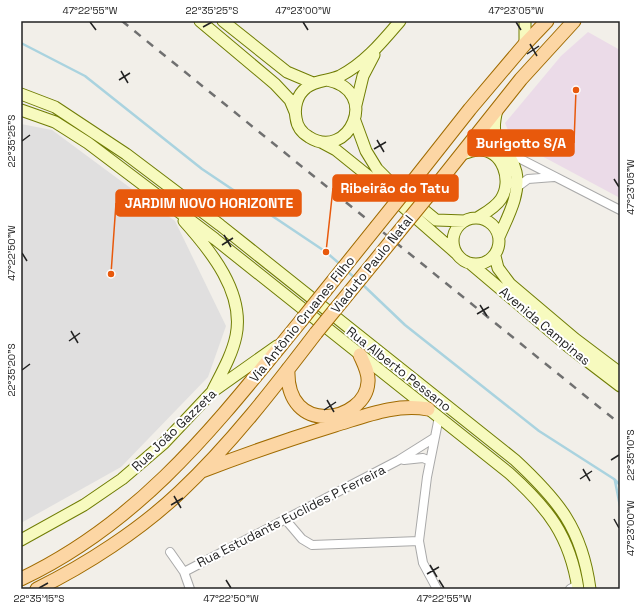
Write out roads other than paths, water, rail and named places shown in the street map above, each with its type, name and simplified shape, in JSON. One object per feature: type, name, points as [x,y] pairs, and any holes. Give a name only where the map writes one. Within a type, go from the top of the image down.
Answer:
[{"type":"main road","name":"Via Antônio Cruanes Filho","points":[[21,579],[69,553],[102,531],[140,501],[202,440],[300,322],[470,109],[525,44],[547,21]]},
{"type":"main road","points":[[461,154],[551,45],[574,21]]},
{"type":"main road","name":"Viaduto Paulo Natal","points":[[316,333],[461,154]]},
{"type":"main road","name":"Via Antônio Cruanes Filho","points":[[37,589],[80,565],[148,519],[180,492],[199,473],[265,399],[316,333]]},
{"type":"main road","points":[[288,369],[291,395],[298,406],[316,415],[332,416],[346,411],[365,393],[368,381],[360,355]]},
{"type":"main road","points":[[199,473],[283,441],[358,418],[404,406],[428,409]]},
{"type":"street","points":[[200,21],[275,84],[290,100],[298,124],[305,134],[342,155],[463,260],[471,264],[484,263],[495,256],[498,249],[499,237],[513,204],[516,188],[516,173],[512,160],[495,135],[493,125],[497,110]]},
{"type":"street","points":[[223,21],[287,72],[313,83]]},
{"type":"street","points":[[295,112],[300,95],[313,83],[339,76],[361,63],[378,48],[400,21]]},
{"type":"street","points":[[525,21],[525,44]]},
{"type":"street","points":[[378,48],[364,76],[356,105],[355,121],[366,151],[377,169],[391,183],[436,220],[465,221],[477,218],[493,208],[501,200],[504,191],[506,174],[503,165],[498,158],[491,153],[479,150],[461,154]]},
{"type":"street","points":[[327,80],[337,82],[345,88],[352,95],[356,105]]},
{"type":"street","name":"Rua Alberto Pessano","points":[[21,94],[55,107],[126,154],[220,225],[515,460],[543,487],[570,522],[585,560],[590,589]]},
{"type":"street","name":"Rua Alberto Pessano","points":[[21,110],[55,122],[70,131],[215,239],[509,473],[544,507],[564,538],[572,562],[575,588]]},
{"type":"street","points":[[321,142],[342,138],[350,130],[355,121]]},
{"type":"street","points":[[505,150],[620,210]]},
{"type":"street","points":[[516,188],[528,179],[557,177]]},
{"type":"street","points":[[168,204],[205,246],[216,263],[235,300],[237,311],[236,335],[226,364],[212,392]]},
{"type":"street","points":[[477,218],[492,224],[499,237]]},
{"type":"street","points":[[456,253],[453,244],[454,235],[458,227],[465,221]]},
{"type":"street","name":"Avenida Campinas","points":[[495,256],[498,268],[510,284],[620,386]]},
{"type":"street","name":"Avenida Campinas","points":[[471,264],[572,343],[620,373]]},
{"type":"street","name":"Rua João Gazzeta","points":[[21,540],[84,505],[122,479],[164,443],[212,392],[284,341]]},
{"type":"street","points":[[437,589],[423,563],[418,541],[430,461],[439,417]]},
{"type":"street","name":"Rua Estudante Euclides P Ferreira","points":[[184,572],[399,460],[434,438]]},
{"type":"street","name":"Rua Estudante Euclides P Ferreira","points":[[399,460],[423,458],[430,461]]},
{"type":"street","points":[[285,519],[302,539],[312,545],[418,541]]},
{"type":"street","points":[[170,552],[184,572],[190,589]]},
{"type":"waterway","points":[[21,43],[85,76],[202,169],[326,252],[341,265]]},
{"type":"waterway","points":[[347,271],[355,278]]},
{"type":"waterway","points":[[362,284],[405,325],[539,431],[614,479],[620,485]]},
{"type":"waterway","points":[[615,481],[620,506]]},
{"type":"railway","points":[[122,21],[620,424]]},
{"type":"place","name":"Burigotto S/A","points":[[576,90]]},
{"type":"place","name":"Ribeirão do Tatu","points":[[326,252]]},
{"type":"place","name":"JARDIM NOVO HORIZONTE","points":[[111,274]]}]
